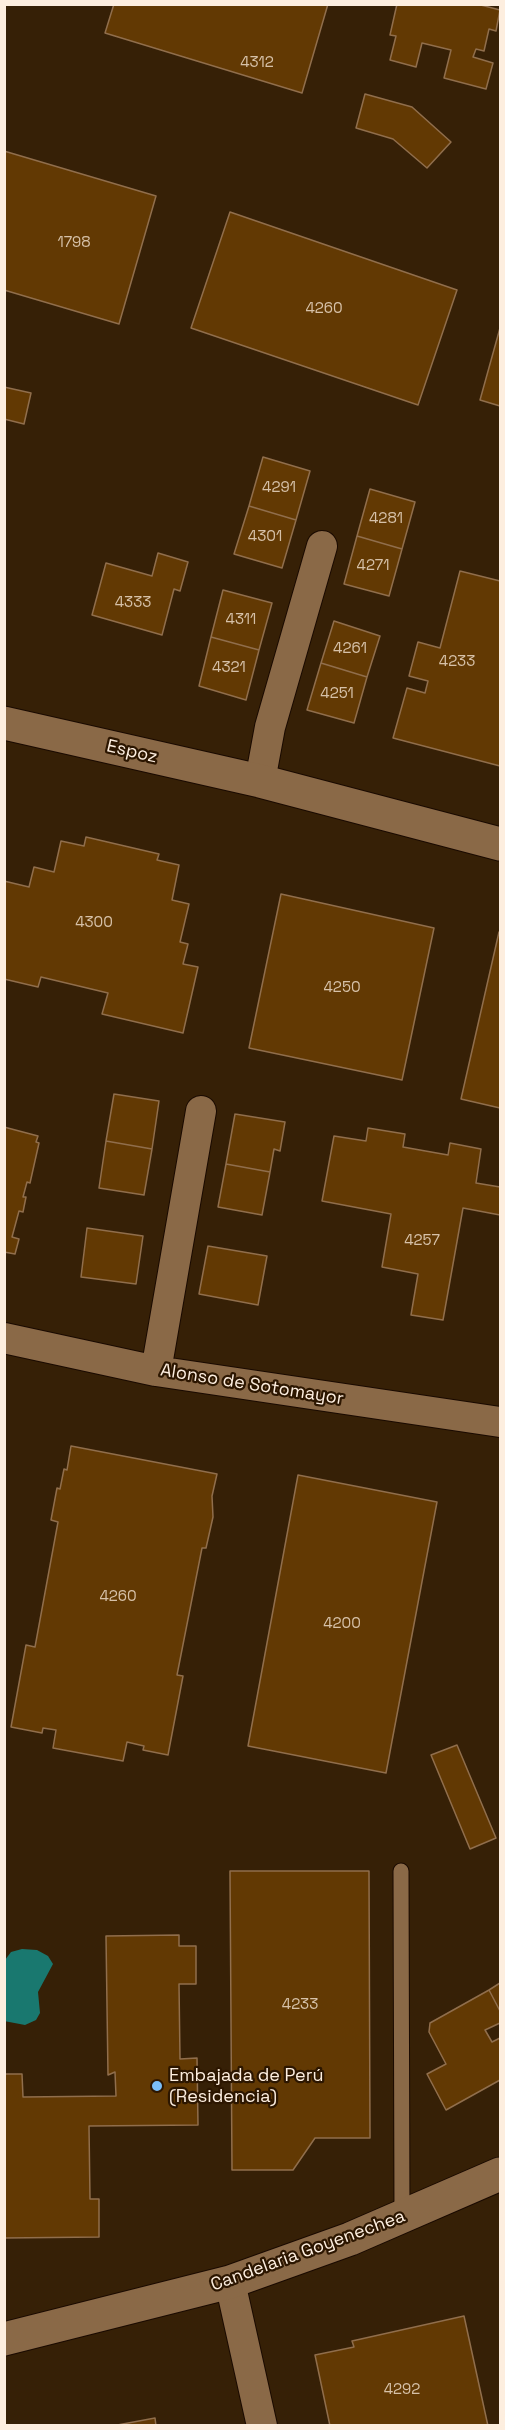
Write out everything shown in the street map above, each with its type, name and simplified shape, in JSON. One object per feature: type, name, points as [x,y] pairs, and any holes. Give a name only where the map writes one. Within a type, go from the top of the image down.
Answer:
[{"type":"street","points":[[260,781],[270,727],[322,546]]},
{"type":"street","name":"Espoz","points":[[4,723],[260,781],[501,844]]},
{"type":"street","points":[[156,1371],[201,1111]]},
{"type":"street","name":"Alonso de Sotomayor","points":[[4,1338],[156,1371],[501,1422]]},
{"type":"street","name":"Candelaria Goyenechea","points":[[4,2339],[230,2282],[350,2239],[501,2174]]},
{"type":"street","points":[[230,2282],[262,2426]]},
{"type":"lane","points":[[401,1871],[402,2217]]},
{"type":"water","points":[[22,1949],[37,1950],[48,1956],[53,1964],[38,1992],[40,2013],[36,2020],[25,2025],[4,2021],[5,1960],[11,1952]]},
{"type":"building","points":[[114,4],[328,4],[302,93],[105,33]]},
{"type":"building","points":[[397,4],[477,4],[500,10],[496,31],[489,29],[484,51],[476,49],[473,57],[493,63],[486,89],[444,78],[451,50],[422,43],[416,67],[390,60],[396,36],[390,35]]},
{"type":"building","points":[[365,94],[412,107],[451,142],[427,168],[393,139],[356,128]]},
{"type":"building","points":[[4,151],[156,196],[119,324],[4,290]]},
{"type":"building","points":[[230,212],[457,290],[418,405],[191,328]]},
{"type":"building","points":[[500,328],[500,406],[480,400]]},
{"type":"building","points":[[4,387],[31,393],[24,424],[4,419]]},
{"type":"building","points":[[263,457],[310,471],[296,520],[249,506]]},
{"type":"building","points":[[370,489],[415,502],[402,549],[357,536]]},
{"type":"building","points":[[249,506],[296,520],[282,568],[234,554]]},
{"type":"building","points":[[357,536],[402,549],[389,596],[344,584]]},
{"type":"building","points":[[158,553],[188,562],[180,591],[174,589],[162,635],[92,615],[106,563],[152,576]]},
{"type":"building","points":[[460,571],[500,581],[500,766],[393,738],[407,688],[425,693],[428,681],[409,676],[418,642],[440,648]]},
{"type":"building","points":[[223,590],[272,603],[259,650],[211,637]]},
{"type":"building","points":[[334,621],[380,636],[367,677],[321,663]]},
{"type":"building","points":[[211,637],[259,650],[246,700],[199,686]]},
{"type":"building","points":[[321,663],[367,677],[354,723],[307,710]]},
{"type":"building","points":[[86,837],[159,854],[157,860],[179,865],[172,900],[189,904],[180,942],[188,944],[183,964],[198,967],[183,1033],[102,1014],[108,993],[41,977],[38,987],[4,979],[4,881],[29,887],[34,867],[54,872],[61,841],[84,846]]},
{"type":"building","points":[[281,894],[434,928],[402,1080],[249,1048]]},
{"type":"building","points":[[500,932],[500,1108],[461,1099]]},
{"type":"building","points":[[114,1094],[159,1101],[152,1149],[106,1141]]},
{"type":"building","points":[[235,1114],[285,1122],[280,1151],[274,1149],[270,1172],[226,1164]]},
{"type":"building","points":[[4,1127],[38,1136],[36,1142],[39,1143],[30,1183],[27,1182],[23,1197],[26,1197],[23,1212],[19,1211],[12,1237],[19,1239],[15,1254],[4,1252]]},
{"type":"building","points":[[368,1128],[405,1134],[403,1147],[448,1155],[450,1143],[481,1149],[476,1183],[500,1187],[500,1215],[463,1208],[443,1320],[411,1315],[418,1274],[382,1267],[391,1214],[322,1201],[334,1136],[366,1141]]},
{"type":"building","points":[[106,1141],[152,1149],[144,1195],[99,1188]]},
{"type":"building","points":[[226,1164],[270,1172],[262,1215],[218,1207]]},
{"type":"building","points":[[87,1228],[143,1236],[136,1284],[81,1277]]},
{"type":"building","points":[[208,1246],[267,1256],[258,1305],[199,1294]]},
{"type":"building","points":[[71,1446],[217,1474],[212,1496],[213,1517],[206,1548],[202,1548],[177,1675],[183,1676],[168,1755],[143,1750],[144,1746],[127,1742],[123,1761],[53,1748],[56,1730],[43,1728],[42,1733],[11,1727],[26,1645],[35,1647],[58,1522],[51,1520],[57,1488],[60,1489],[64,1469],[67,1470]]},
{"type":"building","points":[[298,1475],[437,1502],[386,1773],[248,1746]]},
{"type":"building","points":[[457,1745],[496,1838],[470,1849],[431,1755]]},
{"type":"building","points":[[230,1871],[369,1871],[370,2138],[315,2138],[293,2170],[232,2170]]},
{"type":"building","name":"Embajada de Perú (Residencia)","points":[[179,1935],[179,1946],[196,1946],[196,1984],[179,1984],[180,2059],[197,2058],[198,2125],[89,2126],[90,2199],[99,2199],[99,2237],[4,2238],[4,2074],[22,2074],[23,2097],[116,2096],[115,2072],[108,2075],[106,1936]]},
{"type":"building","points":[[500,1983],[500,2011],[489,1990]]},
{"type":"building","points":[[489,1990],[500,2011],[500,2023],[485,2030],[492,2042],[500,2038],[500,2080],[446,2110],[427,2074],[446,2064],[429,2032],[430,2023]]},
{"type":"building","points":[[464,2316],[488,2426],[330,2426],[315,2355],[354,2347],[352,2341]]},
{"type":"building","points":[[155,2418],[156,2426],[112,2426]]},
{"type":"place","name":"Embajada de Perú (Residencia)","points":[[157,2086]]}]
